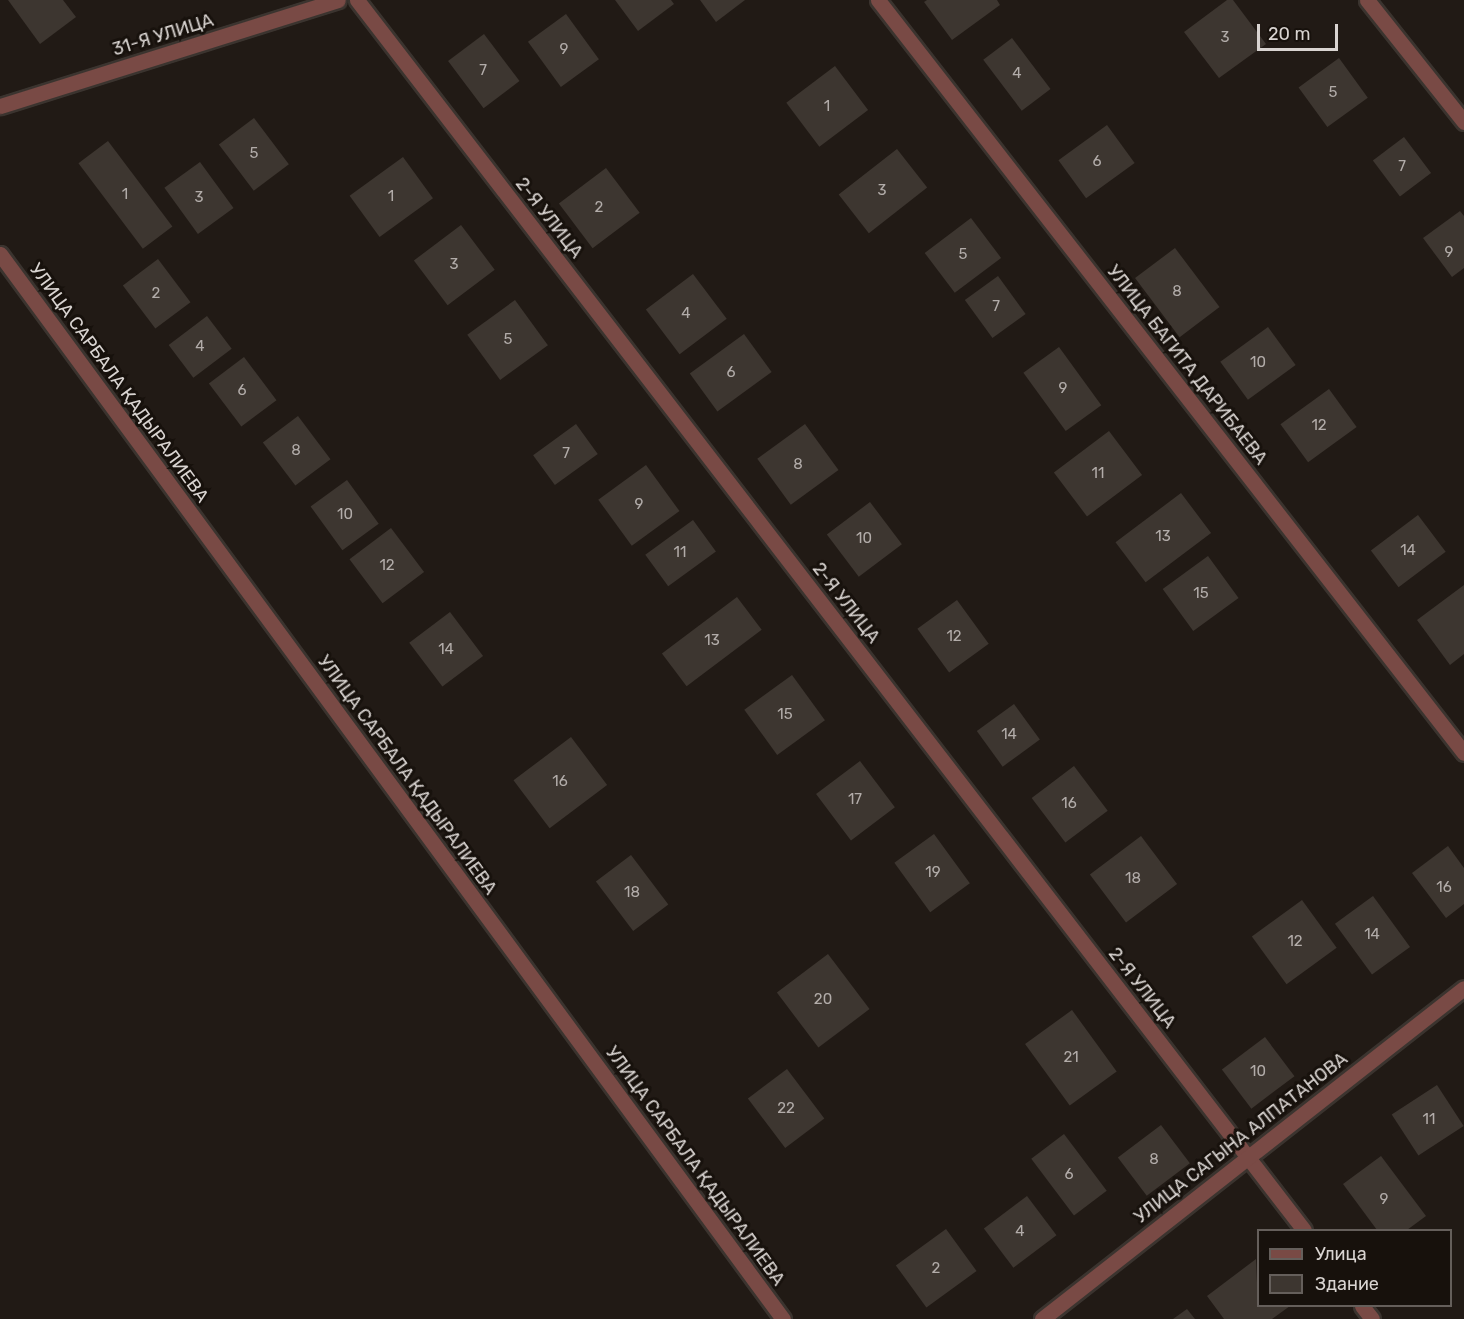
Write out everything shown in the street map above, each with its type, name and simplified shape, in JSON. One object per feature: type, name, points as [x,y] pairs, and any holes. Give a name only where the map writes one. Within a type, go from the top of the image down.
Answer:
[{"type":"street","name":"31-Я УЛИЦА","points":[[0,106],[338,0]]},
{"type":"street","name":"2-Я УЛИЦА","points":[[357,0],[1303,1229]]},
{"type":"street","name":"УЛИЦА БАГИТА ДАРИБАЕВА","points":[[878,0],[1464,753]]},
{"type":"street","points":[[1367,0],[1464,122]]},
{"type":"street","name":"УЛИЦА САРБАЛА ҚАДЫРАЛИЕВА","points":[[0,254],[783,1319]]},
{"type":"street","name":"УЛИЦА САГЫНА АЛПАТАНОВА","points":[[1042,1319],[1464,987]]},
{"type":"building","points":[[8,0],[63,0],[76,17],[40,44]]},
{"type":"building","points":[[615,0],[671,0],[674,4],[638,31]]},
{"type":"building","points":[[700,0],[745,0],[716,22]]},
{"type":"building","points":[[927,0],[997,0],[1000,5],[952,40],[924,2]]},
{"type":"building","points":[[1227,0],[1233,0],[1266,44],[1219,78],[1184,32]]},
{"type":"building","points":[[566,14],[599,59],[561,87],[528,42]]},
{"type":"building","points":[[484,34],[520,81],[484,108],[448,61]]},
{"type":"building","points":[[1012,38],[1051,89],[1022,111],[983,60]]},
{"type":"building","points":[[1339,58],[1368,98],[1327,127],[1299,87]]},
{"type":"building","points":[[835,66],[868,110],[819,147],[786,103]]},
{"type":"building","points":[[254,118],[289,164],[254,191],[219,144]]},
{"type":"building","points":[[1107,125],[1135,163],[1086,198],[1058,160]]},
{"type":"building","points":[[1404,137],[1431,173],[1400,196],[1373,160]]},
{"type":"building","points":[[108,141],[172,226],[143,249],[78,163]]},
{"type":"building","points":[[897,149],[927,188],[869,233],[839,195]]},
{"type":"building","points":[[403,157],[433,198],[380,237],[350,196]]},
{"type":"building","points":[[200,162],[234,208],[198,234],[164,188]]},
{"type":"building","points":[[606,168],[640,213],[593,248],[559,204]]},
{"type":"building","points":[[1460,211],[1464,216],[1464,268],[1452,277],[1423,238]]},
{"type":"building","points":[[971,218],[1001,258],[955,293],[925,253]]},
{"type":"building","points":[[461,225],[495,270],[448,305],[414,261]]},
{"type":"building","points":[[1175,248],[1220,307],[1180,337],[1135,278]]},
{"type":"building","points":[[158,259],[190,302],[155,329],[123,285]]},
{"type":"building","points":[[693,274],[727,319],[680,354],[646,310]]},
{"type":"building","points":[[998,276],[1026,314],[992,338],[965,300]]},
{"type":"building","points":[[515,300],[548,345],[500,380],[467,335]]},
{"type":"building","points":[[207,316],[232,349],[193,378],[169,345]]},
{"type":"building","points":[[1268,327],[1296,365],[1248,400],[1220,362]]},
{"type":"building","points":[[744,334],[772,372],[717,411],[690,373]]},
{"type":"building","points":[[1059,347],[1101,405],[1066,431],[1023,373]]},
{"type":"building","points":[[244,357],[276,400],[241,427],[209,383]]},
{"type":"building","points":[[1329,389],[1357,427],[1308,462],[1280,424]]},
{"type":"building","points":[[298,416],[330,459],[295,486],[263,442]]},
{"type":"building","points":[[576,424],[598,454],[555,485],[533,455]]},
{"type":"building","points":[[805,424],[839,470],[791,505],[757,459]]},
{"type":"building","points":[[1109,431],[1142,475],[1087,516],[1054,473]]},
{"type":"building","points":[[646,465],[680,511],[632,546],[598,500]]},
{"type":"building","points":[[347,480],[379,524],[342,550],[311,506]]},
{"type":"building","points":[[1181,493],[1211,533],[1146,582],[1116,542]]},
{"type":"building","points":[[870,502],[902,544],[859,577],[827,534]]},
{"type":"building","points":[[1418,515],[1446,552],[1399,587],[1371,551]]},
{"type":"building","points":[[693,520],[716,552],[668,586],[645,555]]},
{"type":"building","points":[[391,528],[424,572],[383,603],[349,559]]},
{"type":"building","points":[[1208,556],[1239,598],[1193,631],[1163,589]]},
{"type":"building","points":[[1464,585],[1464,654],[1450,665],[1417,620]]},
{"type":"building","points":[[737,597],[762,630],[687,686],[662,654]]},
{"type":"building","points":[[957,600],[989,644],[949,672],[917,629]]},
{"type":"building","points":[[450,612],[483,656],[442,687],[409,643]]},
{"type":"building","points":[[792,675],[825,720],[777,755],[744,710]]},
{"type":"building","points":[[1014,704],[1040,740],[1003,767],[977,731]]},
{"type":"building","points":[[571,737],[607,785],[550,828],[513,780]]},
{"type":"building","points":[[860,761],[895,807],[851,840],[816,794]]},
{"type":"building","points":[[1074,766],[1108,811],[1065,843],[1032,798]]},
{"type":"building","points":[[934,834],[970,883],[930,912],[894,863]]},
{"type":"building","points":[[1141,836],[1177,884],[1126,922],[1090,875]]},
{"type":"building","points":[[1448,846],[1464,868],[1464,904],[1446,918],[1412,873]]},
{"type":"building","points":[[631,855],[668,905],[633,931],[596,881]]},
{"type":"building","points":[[1373,896],[1410,947],[1372,975],[1335,924]]},
{"type":"building","points":[[1302,900],[1337,948],[1287,984],[1252,936]]},
{"type":"building","points":[[828,954],[870,1009],[818,1048],[777,993]]},
{"type":"building","points":[[1072,1010],[1117,1071],[1070,1106],[1025,1044]]},
{"type":"building","points":[[1265,1037],[1294,1076],[1251,1109],[1222,1069]]},
{"type":"building","points":[[787,1069],[824,1119],[785,1148],[748,1098]]},
{"type":"building","points":[[1437,1085],[1464,1126],[1418,1156],[1392,1114]]},
{"type":"building","points":[[1161,1125],[1190,1163],[1147,1196],[1118,1157]]},
{"type":"building","points":[[1064,1134],[1107,1191],[1074,1215],[1031,1159]]},
{"type":"building","points":[[1381,1156],[1426,1216],[1408,1229],[1376,1229],[1343,1184]]},
{"type":"building","points":[[1027,1196],[1056,1235],[1013,1268],[984,1228]]},
{"type":"building","points":[[946,1229],[977,1271],[926,1308],[896,1265]]},
{"type":"building","points":[[1256,1259],[1257,1307],[1289,1307],[1272,1319],[1224,1319],[1207,1296]]},
{"type":"building","points":[[1187,1309],[1195,1319],[1173,1319]]}]
